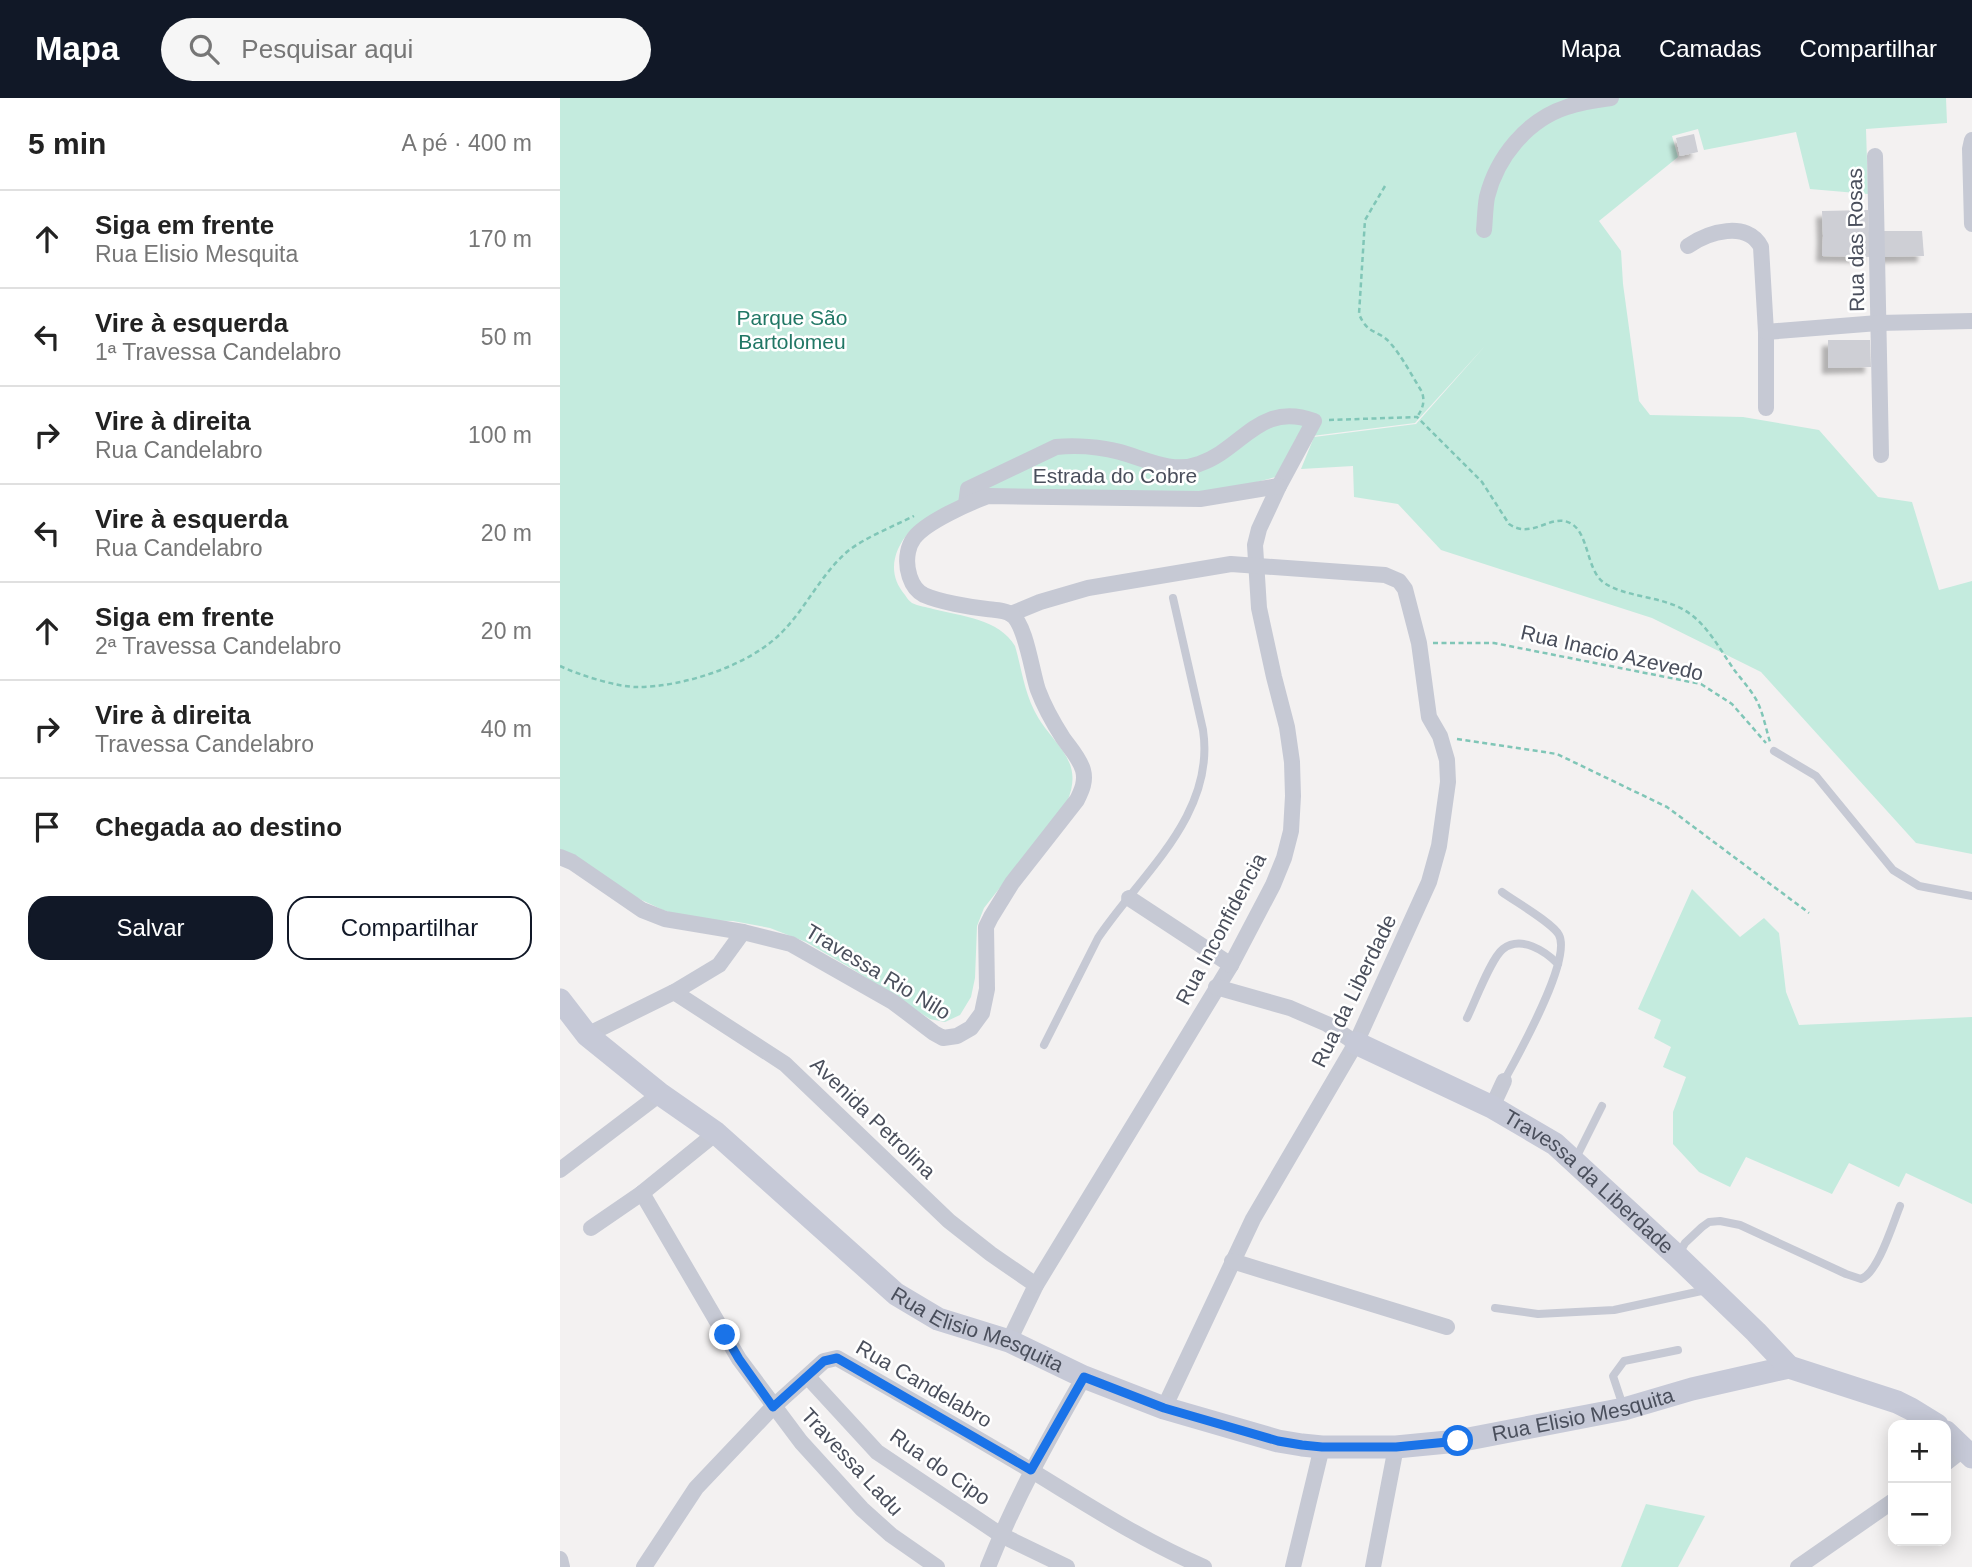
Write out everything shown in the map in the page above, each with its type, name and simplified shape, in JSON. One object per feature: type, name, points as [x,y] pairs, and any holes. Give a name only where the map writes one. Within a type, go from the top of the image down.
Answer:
[{"type":"street","points":[[1484,230],[1487,200],[1493,179],[1501,160],[1515,143],[1535,123],[1566,107],[1611,98]]},
{"type":"street","points":[[1971,145],[1972,224]]},
{"type":"street","name":"Rua das Rosas","points":[[1875,156],[1881,455]]},
{"type":"street","points":[[1688,246],[1705,236],[1729,231],[1749,233],[1757,239],[1761,247],[1766,332],[1766,408]]},
{"type":"street","points":[[1766,332],[1878,323],[1972,321]]},
{"type":"street","name":"Estrada do Cobre","points":[[1279,486],[1200,499],[988,496],[966,505],[968,489],[1056,447],[1070,445],[1118,452],[1181,467],[1198,465],[1219,455],[1251,429],[1273,418],[1305,417],[1314,421]]},
{"type":"street","name":"Rua Inconfidencia","points":[[1009,1341],[1036,1285],[1231,965],[1273,885],[1284,858],[1291,831],[1292,762],[1287,727],[1259,608],[1255,545],[1259,529],[1279,486],[1314,421]]},
{"type":"street","points":[[966,505],[921,531],[912,540],[907,556],[909,572],[913,586],[923,594],[1012,614],[1040,602],[1088,588],[1205,567],[1255,565]]},
{"type":"street","name":"Rua da Liberdade","points":[[1164,1408],[1253,1219],[1356,1043],[1429,882],[1439,846],[1448,782],[1447,761],[1440,736],[1429,717],[1419,643],[1405,589],[1399,581],[1385,575],[1255,565]]},
{"type":"street","name":"Travessa Rio Nilo","points":[[560,857],[572,862],[642,910],[679,921],[792,944],[893,1002],[943,1038],[957,1036],[971,1028],[982,1013],[987,989],[986,927],[1012,883],[1077,800],[1084,785],[1081,765],[1040,695],[1023,636],[1012,614]]},
{"type":"street","points":[[1129,898],[1231,965]]},
{"type":"street","points":[[587,1035],[674,992],[719,965],[743,932]]},
{"type":"street","points":[[1216,987],[1290,1008],[1327,1024],[1356,1043]]},
{"type":"street","name":"Avenida Petrolina","points":[[674,992],[785,1064],[949,1220],[1036,1285]]},
{"type":"street","name":"Rua Elisio Mesquita","points":[[560,1000],[587,1035],[660,1094],[716,1133],[896,1294],[938,1320],[1009,1341],[1084,1377],[1164,1408],[1278,1441],[1322,1447],[1396,1447],[1458,1441],[1624,1409],[1692,1389],[1789,1367]]},
{"type":"street","name":"Travessa da Liberdade","points":[[1356,1043],[1492,1107],[1538,1133],[1574,1160],[1677,1256],[1789,1367]]},
{"type":"street","points":[[1492,1107],[1504,1081]]},
{"type":"street","points":[[560,1170],[660,1094]]},
{"type":"street","points":[[591,1228],[642,1193],[716,1133]]},
{"type":"street","name":"Travessa Ladu","points":[[642,1193],[739,1359],[773,1407],[862,1509],[891,1535],[937,1567]]},
{"type":"street","points":[[1232,1261],[1447,1327]]},
{"type":"street","name":"Rua Candelabro","points":[[808,1377],[824,1361],[837,1358],[1031,1470],[1120,1525],[1169,1552],[1204,1567]]},
{"type":"street","points":[[1789,1367],[1897,1402],[1929,1420]]},
{"type":"street","points":[[644,1567],[691,1494],[773,1407],[808,1377]]},
{"type":"street","name":"Rua do Cipo","points":[[808,1377],[877,1452],[1001,1535],[1067,1567]]},
{"type":"street","points":[[989,1567],[1031,1470],[1084,1377]]},
{"type":"street","points":[[1951,1440],[1961,1457]]},
{"type":"street","points":[[1293,1567],[1322,1447]]},
{"type":"street","points":[[1373,1567],[1396,1447]]},
{"type":"street","points":[[1798,1567],[1888,1504]]},
{"type":"street","points":[[560,1559],[561,1567]]},
{"type":"lane","points":[[1044,1045],[1098,939],[1156,866],[1180,828],[1200,785],[1206,747],[1173,598]]},
{"type":"lane","points":[[1773,751],[1816,776],[1893,870],[1919,886],[1972,896]]},
{"type":"lane","points":[[1502,892],[1551,926],[1559,933],[1562,943],[1552,983],[1504,1081]]},
{"type":"lane","points":[[1467,1018],[1503,948],[1525,944],[1539,949],[1558,964]]},
{"type":"lane","points":[[1574,1160],[1602,1106]]},
{"type":"lane","points":[[1677,1256],[1685,1243],[1702,1227],[1709,1222],[1720,1220],[1740,1226],[1861,1279],[1870,1274],[1900,1206]]},
{"type":"lane","points":[[1495,1308],[1538,1314],[1614,1310],[1711,1289]]},
{"type":"lane","points":[[1624,1409],[1613,1376],[1624,1361],[1678,1350]]},
{"type":"path","points":[[1385,186],[1365,220],[1359,314],[1364,325],[1391,343],[1422,392],[1424,400],[1417,417]]},
{"type":"path","points":[[1314,421],[1417,417],[1482,482],[1509,524],[1521,530],[1564,520],[1573,523],[1596,574],[1602,581],[1684,610],[1703,625],[1758,702],[1773,751]]},
{"type":"path","points":[[560,666],[579,675],[635,687],[674,684],[728,668],[755,653],[783,632],[826,575],[849,551],[920,513]]},
{"type":"path","name":"Rua Inacio Azevedo","points":[[1419,643],[1494,643],[1701,684],[1732,704],[1773,751]]},
{"type":"path","points":[[1440,736],[1558,754],[1667,807],[1809,913]]},
{"type":"green space","name":"Parque São Bartolomeu","points":[[560,98],[1946,98],[1947,123],[1866,129],[1868,194],[1810,189],[1796,132],[1704,150],[1698,129],[1672,136],[1678,157],[1599,221],[1621,251],[1639,401],[1650,415],[1743,417],[1819,430],[1878,497],[1912,502],[1939,590],[1972,581],[1972,854],[1916,843],[1761,672],[1652,618],[1441,550],[1398,504],[1354,497],[1353,466],[1301,469],[1314,437],[1416,424],[1485,346],[1415,423],[1296,438],[1279,476],[1212,494],[983,491],[909,532],[903,539],[894,563],[899,587],[912,603],[978,620],[1008,637],[1015,646],[1034,710],[1064,753],[1072,774],[1072,787],[1067,802],[984,908],[977,926],[975,978],[971,997],[960,1015],[945,1022],[930,1019],[806,942],[770,928],[733,921],[694,920],[633,896],[560,853]]},
{"type":"green space","points":[[1692,889],[1740,937],[1764,918],[1779,933],[1786,992],[1799,1025],[1972,1017],[1972,1204],[1906,1173],[1899,1187],[1849,1163],[1832,1194],[1746,1157],[1730,1187],[1699,1172],[1673,1144],[1673,1112],[1686,1077],[1663,1067],[1671,1047],[1654,1038],[1661,1020],[1638,1009]]},
{"type":"green space","points":[[1646,1504],[1705,1516],[1678,1567],[1621,1567]]},
{"type":"building","points":[[1694,134],[1698,152],[1680,156],[1676,138]]},
{"type":"building","points":[[1868,210],[1870,257],[1822,256],[1822,211]]},
{"type":"building","points":[[1882,231],[1922,231],[1924,256],[1883,257]]},
{"type":"building","points":[[1828,340],[1870,340],[1871,367],[1828,368]]},
{"type":"route","points":[[725,1335],[773,1407],[824,1361],[837,1358],[1031,1470],[1084,1377],[1164,1408],[1278,1441],[1322,1447],[1396,1447],[1458,1441]]}]
